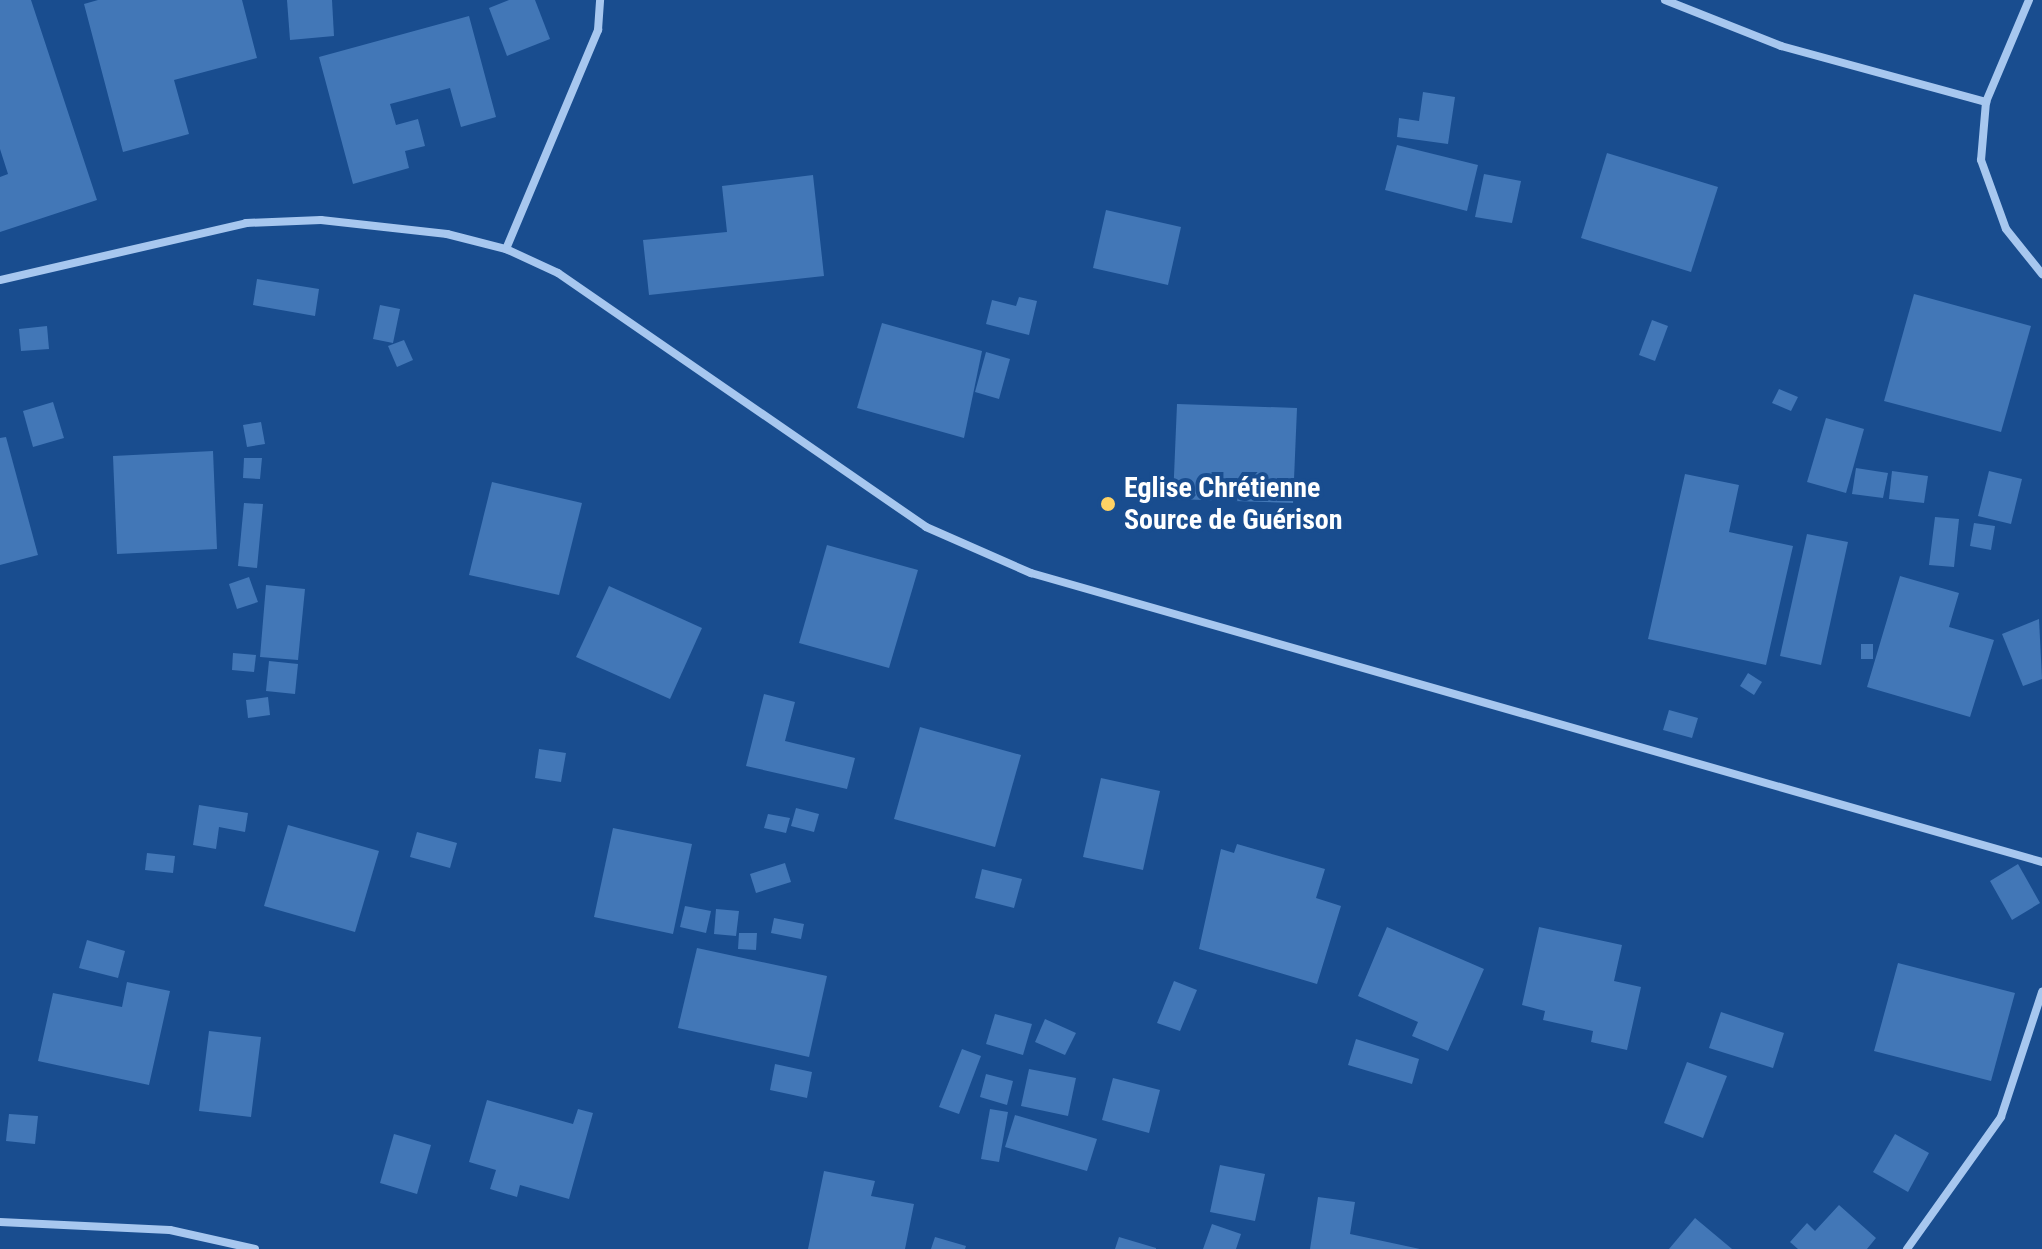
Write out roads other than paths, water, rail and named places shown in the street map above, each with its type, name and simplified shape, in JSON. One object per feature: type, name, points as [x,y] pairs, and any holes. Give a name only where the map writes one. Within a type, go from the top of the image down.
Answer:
[{"type":"street","points":[[506,249],[598,30],[600,0]]},
{"type":"street","points":[[1665,0],[1781,46],[1986,102]]},
{"type":"street","points":[[2029,0],[1986,102],[1981,160],[1989,195],[2042,274]]},
{"type":"street","points":[[0,280],[246,223],[321,220],[447,234],[506,249],[558,273],[926,527],[1031,573],[2042,862]]},
{"type":"street","points":[[1907,1249],[2001,1117],[2042,992]]},
{"type":"street","points":[[0,1222],[170,1230],[255,1249]]},
{"type":"place","name":"Eglise Chrétienne Source de Guérison","points":[[1108,504]]}]
